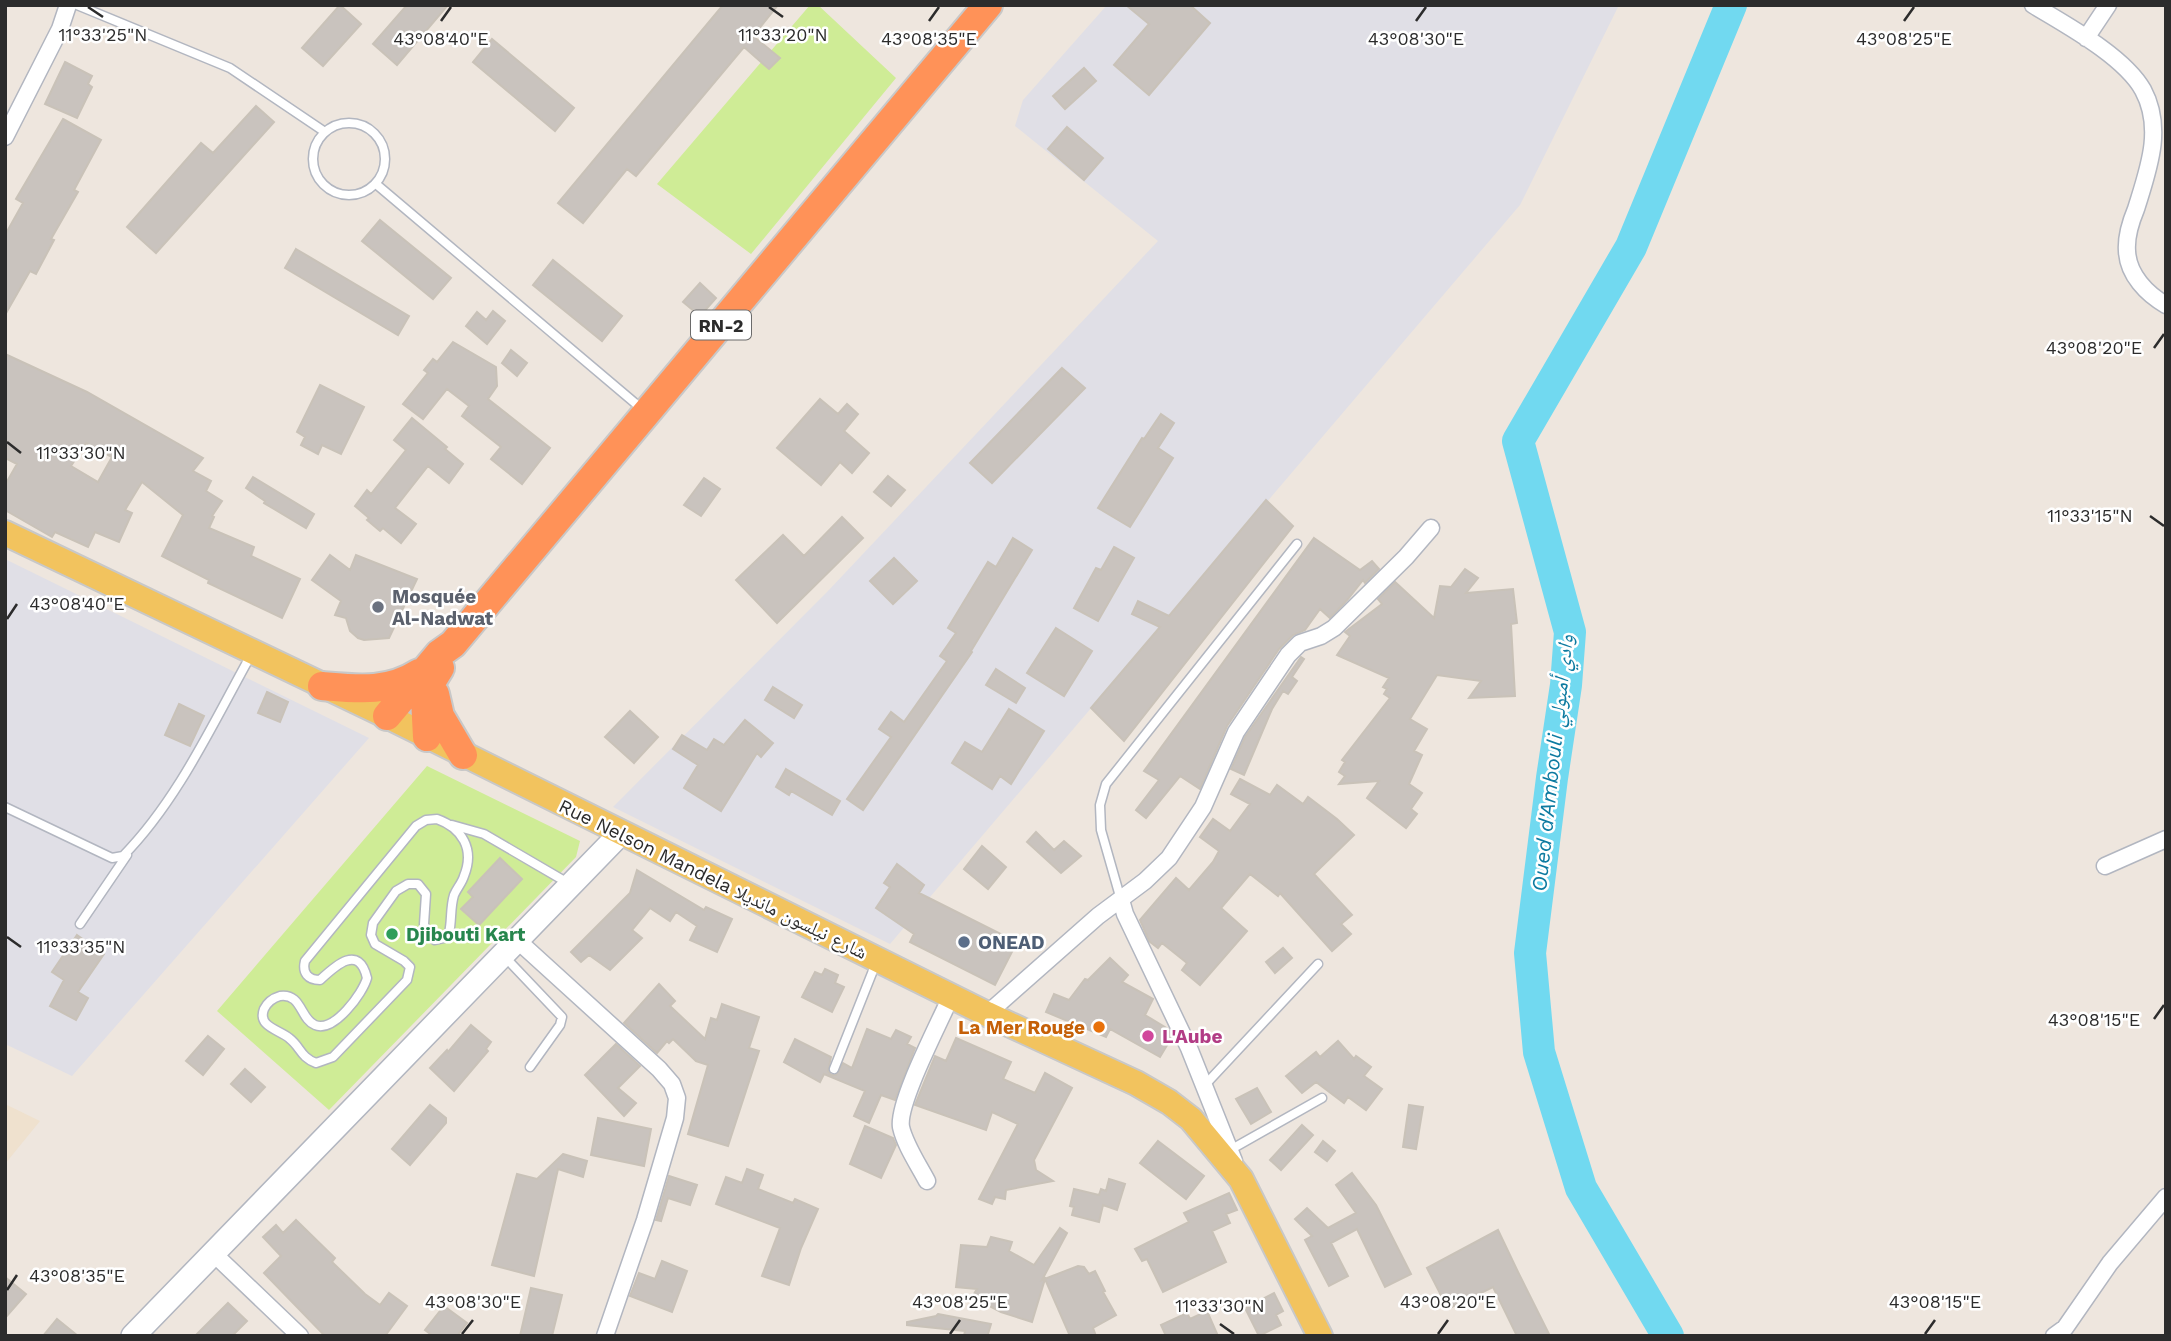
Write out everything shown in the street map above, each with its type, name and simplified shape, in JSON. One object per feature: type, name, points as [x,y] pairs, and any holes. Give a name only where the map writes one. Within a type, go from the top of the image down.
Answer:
[{"type":"highway","name":"RN-2","points":[[427,737],[425,698],[433,669],[443,650],[453,644],[988,5]]},
{"type":"highway","name":"RN-2","points":[[387,716],[433,669]]},
{"type":"highway","points":[[322,686],[383,689],[433,669],[436,705],[448,733],[463,755]]},
{"type":"main road","name":"Rue Nelson Mandela شارع نيلسون مانديلا","points":[[5,533],[387,716],[986,1014],[1136,1083],[1169,1102],[1191,1119],[1241,1179],[1320,1336]]},
{"type":"street","points":[[5,137],[60,29],[68,5]]},
{"type":"street","points":[[2034,5],[2115,58],[2142,89],[2153,117],[2152,154],[2131,223],[2127,251],[2134,276],[2154,298],[2166,305]]},
{"type":"street","points":[[2086,38],[2108,5]]},
{"type":"street","points":[[986,1014],[1169,858],[1203,807],[1236,732],[1288,654],[1300,643],[1334,628],[1406,557],[1431,528]]},
{"type":"street","points":[[133,1336],[621,833]]},
{"type":"street","points":[[2105,866],[2166,839]]},
{"type":"street","points":[[1121,900],[1125,914],[1189,1048],[1241,1179]]},
{"type":"street","points":[[509,947],[659,1069],[672,1084],[677,1098],[675,1118],[645,1220],[605,1336]]},
{"type":"street","points":[[927,1181],[901,1128],[901,1118],[906,1100],[951,996]]},
{"type":"street","points":[[2054,1336],[2065,1328],[2110,1263],[2166,1197]]},
{"type":"street","points":[[213,1253],[300,1336]]},
{"type":"lane","points":[[77,5],[230,68],[325,132]]},
{"type":"lane","points":[[360,124],[379,138],[386,162],[383,174],[376,184],[356,195],[333,192],[323,185],[316,175],[313,152],[325,132],[335,125],[360,124]]},
{"type":"lane","points":[[376,184],[648,413]]},
{"type":"lane","points":[[1121,900],[1101,830],[1100,805],[1106,784],[1297,544]]},
{"type":"lane","points":[[80,924],[160,810],[198,750],[252,652]]},
{"type":"lane","points":[[5,807],[112,858],[123,856],[133,846]]},
{"type":"lane","points":[[451,824],[466,844],[468,858],[465,875],[455,893],[449,933],[444,938],[435,940],[427,935],[424,924],[426,894],[418,884],[408,884],[396,891],[373,923],[371,935],[375,944],[410,967],[405,985],[333,1057],[316,1063],[308,1060],[288,1037],[265,1023],[262,1014],[266,1005],[275,998],[292,998],[301,1006],[309,1020],[315,1025],[324,1026],[332,1023],[354,1002],[368,978],[365,967],[359,961],[349,960],[338,964],[320,980],[313,980],[306,975],[303,968],[305,961],[416,826],[426,820],[437,819],[468,828],[491,838],[571,884]]},
{"type":"lane","points":[[509,947],[562,1017],[560,1025],[530,1067]]},
{"type":"lane","points":[[834,1069],[877,960]]},
{"type":"lane","points":[[1204,1086],[1318,964]]},
{"type":"lane","points":[[1230,1150],[1322,1098]]},
{"type":"shaded area","points":[[1107,5],[1619,5],[1520,205],[890,944],[613,807],[828,591],[1158,241],[1015,126],[1023,100]]},
{"type":"shaded area","points":[[5,559],[369,738],[72,1076],[5,1044]]},
{"type":"shaded area","points":[[5,1104],[40,1121],[5,1164]]},
{"type":"green space","points":[[810,5],[818,5],[896,78],[751,254],[657,184]]},
{"type":"green space","name":"Djibouti Kart","points":[[427,766],[580,841],[576,857],[329,1110],[217,1011]]},
{"type":"building","points":[[340,5],[361,24],[323,66],[302,48]]},
{"type":"building","points":[[407,5],[448,5],[397,65],[373,44]]},
{"type":"building","points":[[723,5],[778,5],[753,36],[780,58],[769,69],[744,47],[636,176],[627,169],[583,223],[558,203]]},
{"type":"building","points":[[1126,5],[1190,5],[1210,23],[1149,95],[1114,65],[1149,24]]},
{"type":"building","points":[[492,39],[574,108],[555,131],[473,62]]},
{"type":"building","points":[[65,62],[92,76],[88,84],[92,87],[77,118],[45,104]]},
{"type":"building","points":[[1084,68],[1096,81],[1065,109],[1053,96]]},
{"type":"building","points":[[256,106],[274,122],[156,253],[127,227],[201,143],[213,153]]},
{"type":"building","points":[[63,119],[101,140],[74,190],[78,192],[51,239],[54,240],[36,274],[30,271],[5,315],[5,235],[23,203],[16,199]]},
{"type":"building","points":[[1067,127],[1103,158],[1084,180],[1048,149]]},
{"type":"building","points":[[380,220],[451,278],[433,299],[362,241]]},
{"type":"building","points":[[296,249],[409,316],[398,335],[285,268]]},
{"type":"building","points":[[553,260],[622,316],[602,341],[533,285]]},
{"type":"building","points":[[700,283],[716,298],[700,316],[683,302]]},
{"type":"building","points":[[493,311],[505,321],[487,344],[466,326],[477,312],[486,320]]},
{"type":"building","points":[[453,342],[496,367],[497,386],[488,399],[550,448],[522,484],[491,459],[501,447],[462,416],[469,406],[447,389],[423,419],[403,404],[428,373],[424,370],[433,359],[437,362]]},
{"type":"building","points":[[511,350],[527,363],[517,376],[502,363]]},
{"type":"building","points":[[5,354],[87,392],[203,458],[193,471],[211,481],[206,491],[222,501],[212,516],[214,517],[209,528],[254,547],[251,556],[300,579],[282,618],[208,583],[209,580],[162,556],[183,515],[142,482],[125,510],[132,513],[119,542],[95,532],[88,547],[55,532],[52,537],[5,510],[5,485],[17,464],[5,458]],"holes":[[[86,443],[112,457],[98,482],[71,466]]]},
{"type":"building","points":[[1062,368],[1085,388],[992,483],[970,463]]},
{"type":"building","points":[[320,385],[364,407],[341,454],[322,445],[318,454],[301,445],[305,437],[297,432]]},
{"type":"building","points":[[820,399],[838,414],[847,404],[858,414],[844,431],[869,453],[852,473],[840,462],[821,485],[777,448]]},
{"type":"building","points":[[1161,414],[1174,423],[1158,448],[1173,458],[1130,527],[1098,508],[1142,438],[1144,439]]},
{"type":"building","points":[[412,418],[463,464],[449,483],[428,466],[395,508],[416,524],[401,543],[383,528],[380,531],[355,506],[367,490],[371,494],[406,450],[394,440]]},
{"type":"building","points":[[888,476],[905,490],[891,506],[874,492]]},
{"type":"building","points":[[253,477],[314,514],[306,528],[264,503],[265,501],[246,488]]},
{"type":"building","points":[[704,478],[720,489],[701,516],[684,505]]},
{"type":"building","points":[[1266,500],[1293,526],[1124,741],[1091,708],[1160,627],[1132,614],[1138,601],[1169,616]]},
{"type":"building","points":[[842,517],[863,538],[777,623],[736,580],[783,535],[804,556]]},
{"type":"building","points":[[1013,538],[1032,550],[972,652],[863,810],[847,799],[891,737],[879,729],[891,712],[904,722],[947,661],[940,656],[956,633],[948,628],[988,562],[996,567]]},
{"type":"building","points":[[1314,538],[1360,570],[1372,561],[1379,569],[1365,583],[1363,580],[1330,618],[1320,609],[1305,630],[1293,635],[1279,649],[1227,726],[1200,789],[1180,776],[1146,818],[1136,810],[1159,780],[1144,771]]},
{"type":"building","points":[[1114,547],[1134,558],[1098,621],[1074,608],[1096,568],[1101,570]]},
{"type":"building","points":[[330,555],[350,570],[356,555],[417,579],[389,638],[358,638],[350,631],[346,618],[335,615],[341,601],[312,580]]},
{"type":"building","points":[[894,558],[917,581],[893,604],[870,581]]},
{"type":"building","points":[[1465,569],[1478,578],[1466,593],[1513,589],[1517,623],[1511,624],[1515,696],[1469,698],[1481,681],[1437,675],[1410,719],[1427,729],[1414,751],[1422,755],[1409,784],[1422,793],[1411,809],[1417,814],[1406,828],[1367,798],[1379,781],[1339,784],[1345,776],[1339,772],[1345,762],[1342,760],[1390,698],[1384,694],[1387,689],[1383,687],[1389,678],[1337,655],[1350,636],[1345,632],[1382,604],[1378,599],[1395,582],[1434,618],[1440,586],[1451,587]]},
{"type":"building","points":[[1056,628],[1092,651],[1064,696],[1027,673]]},
{"type":"building","points":[[1301,657],[1304,659],[1292,677],[1297,681],[1288,694],[1283,691],[1272,709],[1244,775],[1231,769],[1245,737]]},
{"type":"building","points":[[996,669],[1025,688],[1016,703],[986,685]]},
{"type":"building","points":[[773,687],[802,705],[794,718],[765,700]]},
{"type":"building","points":[[267,692],[288,702],[280,722],[258,713]]},
{"type":"building","points":[[179,704],[204,716],[190,746],[165,735]]},
{"type":"building","points":[[1009,709],[1044,731],[1011,784],[1000,776],[992,789],[952,763],[965,742],[982,752]]},
{"type":"building","points":[[630,711],[658,737],[634,763],[605,737]]},
{"type":"building","points":[[745,720],[773,743],[761,757],[757,753],[721,811],[684,788],[698,765],[673,749],[682,735],[707,750],[714,739],[724,745]]},
{"type":"building","points":[[786,769],[840,801],[832,815],[791,791],[789,795],[776,787]]},
{"type":"building","points":[[1240,779],[1270,795],[1277,785],[1303,804],[1308,797],[1354,835],[1314,874],[1352,915],[1341,924],[1351,934],[1332,951],[1280,893],[1278,896],[1250,874],[1221,908],[1247,931],[1200,985],[1182,970],[1187,963],[1162,943],[1158,948],[1149,941],[1140,920],[1176,878],[1189,890],[1213,862],[1219,851],[1200,837],[1213,819],[1230,831],[1250,804],[1231,794]]},
{"type":"building","points":[[1036,832],[1054,850],[1064,841],[1081,856],[1061,873],[1027,842]]},
{"type":"building","points":[[982,846],[1006,867],[988,889],[964,869]]},
{"type":"building","points":[[500,858],[522,879],[479,925],[461,909],[473,897],[468,892]]},
{"type":"building","name":"ONEAD","points":[[897,864],[924,885],[919,893],[1017,942],[995,985],[910,942],[914,934],[876,908],[890,887],[884,883]]},
{"type":"building","points":[[637,870],[704,910],[706,907],[732,919],[717,952],[690,940],[697,926],[676,912],[670,921],[650,908],[632,930],[642,938],[610,970],[589,955],[581,962],[571,952],[630,893]]},
{"type":"building","points":[[77,935],[104,954],[78,992],[88,998],[76,1020],[50,1006],[64,980],[52,972]]},
{"type":"building","points":[[1283,948],[1292,958],[1275,973],[1266,962]]},
{"type":"building","points":[[1110,958],[1128,975],[1122,982],[1153,999],[1145,1015],[1168,1029],[1172,1037],[1160,1057],[1110,1029],[1106,1037],[1046,1012],[1054,994],[1069,1000],[1085,979],[1088,980]]},
{"type":"building","points":[[825,969],[838,975],[835,983],[844,987],[832,1012],[802,997],[815,972],[822,975]]},
{"type":"building","points":[[659,984],[675,1001],[670,1006],[705,1039],[711,1018],[717,1020],[722,1004],[759,1017],[749,1048],[759,1051],[728,1146],[688,1134],[708,1065],[696,1061],[673,1039],[669,1043],[667,1041],[657,1053],[624,1023]]},
{"type":"building","points":[[471,1025],[491,1042],[486,1049],[488,1051],[454,1091],[430,1068]]},
{"type":"building","points":[[867,1029],[891,1039],[896,1030],[911,1037],[907,1044],[915,1048],[895,1100],[881,1095],[869,1123],[854,1116],[865,1091],[824,1074],[820,1082],[784,1062],[795,1039],[831,1057],[828,1071],[831,1075],[836,1075],[843,1063],[852,1068]]},
{"type":"building","points":[[208,1036],[224,1049],[203,1075],[186,1061]]},
{"type":"building","points":[[956,1038],[1011,1062],[1003,1079],[1035,1093],[1045,1073],[1072,1088],[1034,1160],[1036,1170],[1053,1181],[1006,1190],[1005,1199],[995,1197],[992,1204],[979,1199],[1018,1124],[992,1112],[986,1130],[915,1105],[935,1056],[946,1061]]},
{"type":"building","points":[[1338,1041],[1354,1059],[1356,1056],[1371,1067],[1364,1076],[1382,1089],[1366,1110],[1348,1097],[1344,1103],[1316,1082],[1302,1093],[1286,1076],[1316,1052],[1320,1057]]},
{"type":"building","points":[[616,1044],[640,1066],[618,1088],[636,1103],[624,1116],[585,1075]]},
{"type":"building","points":[[245,1069],[265,1087],[251,1102],[231,1084]]},
{"type":"building","points":[[1257,1088],[1271,1112],[1251,1124],[1236,1099]]},
{"type":"building","points":[[430,1105],[446,1118],[446,1123],[410,1165],[392,1149]]},
{"type":"building","points":[[1409,1105],[1423,1107],[1416,1149],[1403,1147]]},
{"type":"building","points":[[598,1118],[651,1129],[644,1166],[591,1155]]},
{"type":"building","points":[[1302,1125],[1313,1135],[1281,1170],[1270,1160]]},
{"type":"building","points":[[865,1126],[893,1138],[896,1145],[881,1178],[850,1164]]},
{"type":"building","points":[[1158,1141],[1204,1176],[1186,1199],[1140,1163]]},
{"type":"building","points":[[1323,1141],[1335,1151],[1327,1161],[1315,1152]]},
{"type":"building","points":[[563,1154],[587,1161],[583,1177],[558,1169],[534,1276],[492,1265],[517,1174],[537,1179]]},
{"type":"building","points":[[747,1169],[763,1175],[758,1189],[793,1203],[795,1199],[818,1209],[789,1285],[762,1276],[780,1228],[716,1204],[726,1177],[742,1183]]},
{"type":"building","points":[[1352,1173],[1376,1205],[1411,1274],[1385,1287],[1357,1229],[1331,1243],[1348,1276],[1329,1286],[1305,1240],[1312,1236],[1295,1219],[1307,1208],[1328,1228],[1356,1213],[1336,1185]]},
{"type":"building","points":[[669,1176],[697,1185],[690,1205],[668,1198],[661,1221],[656,1220]]},
{"type":"building","points":[[1109,1179],[1125,1184],[1117,1210],[1103,1205],[1099,1222],[1072,1215],[1074,1207],[1070,1206],[1074,1189],[1099,1195],[1101,1189],[1106,1191]]},
{"type":"building","points":[[1229,1193],[1237,1210],[1226,1214],[1230,1223],[1212,1231],[1226,1262],[1163,1292],[1147,1259],[1142,1261],[1135,1249],[1189,1222],[1184,1213]]},
{"type":"building","points":[[296,1220],[335,1258],[332,1262],[365,1294],[380,1305],[389,1293],[407,1306],[385,1336],[325,1336],[264,1273],[281,1256],[263,1237],[276,1225],[283,1233]]},
{"type":"building","points":[[1060,1228],[1067,1233],[1042,1280],[1078,1266],[1084,1267],[1089,1274],[1095,1271],[1116,1315],[1093,1328],[1096,1336],[1070,1336],[1045,1279],[1032,1322],[1001,1312],[972,1297],[977,1289],[956,1287],[961,1245],[987,1247],[991,1237],[1012,1242],[1009,1251],[1034,1265]]},
{"type":"building","points":[[1498,1230],[1550,1336],[1517,1336],[1493,1287],[1448,1309],[1427,1268]]},
{"type":"building","points":[[662,1261],[687,1271],[672,1312],[630,1296],[639,1273],[655,1279]]},
{"type":"building","points":[[5,1277],[26,1294],[5,1318]]},
{"type":"building","points":[[531,1288],[562,1295],[552,1336],[520,1336]]},
{"type":"building","points":[[1274,1293],[1283,1311],[1276,1315],[1281,1325],[1259,1336],[1245,1308]]},
{"type":"building","points":[[228,1303],[247,1321],[232,1336],[195,1336]]},
{"type":"building","points":[[444,1306],[467,1323],[457,1336],[433,1336],[425,1330]]},
{"type":"building","points":[[1207,1311],[1218,1336],[1166,1336],[1161,1325],[1187,1313],[1190,1319]]},
{"type":"building","points":[[938,1314],[991,1324],[987,1336],[964,1336],[965,1331],[907,1325],[907,1322]]},
{"type":"building","points":[[57,1319],[78,1336],[43,1336]]},
{"type":"waterway","name":"Oued d'Ambouli وادي أمبولي","points":[[1668,1336],[1581,1188],[1539,1052],[1530,953],[1566,685],[1570,632],[1518,441],[1631,247],[1731,5]]},
{"type":"place","name":"Mosquée Al-Nadwat","points":[[378,607]]},
{"type":"place","name":"Djibouti Kart","points":[[392,934]]},
{"type":"place","name":"ONEAD","points":[[964,942]]},
{"type":"place","name":"La Mer Rouge","points":[[1099,1027]]},
{"type":"place","name":"L'Aube","points":[[1148,1036]]}]
